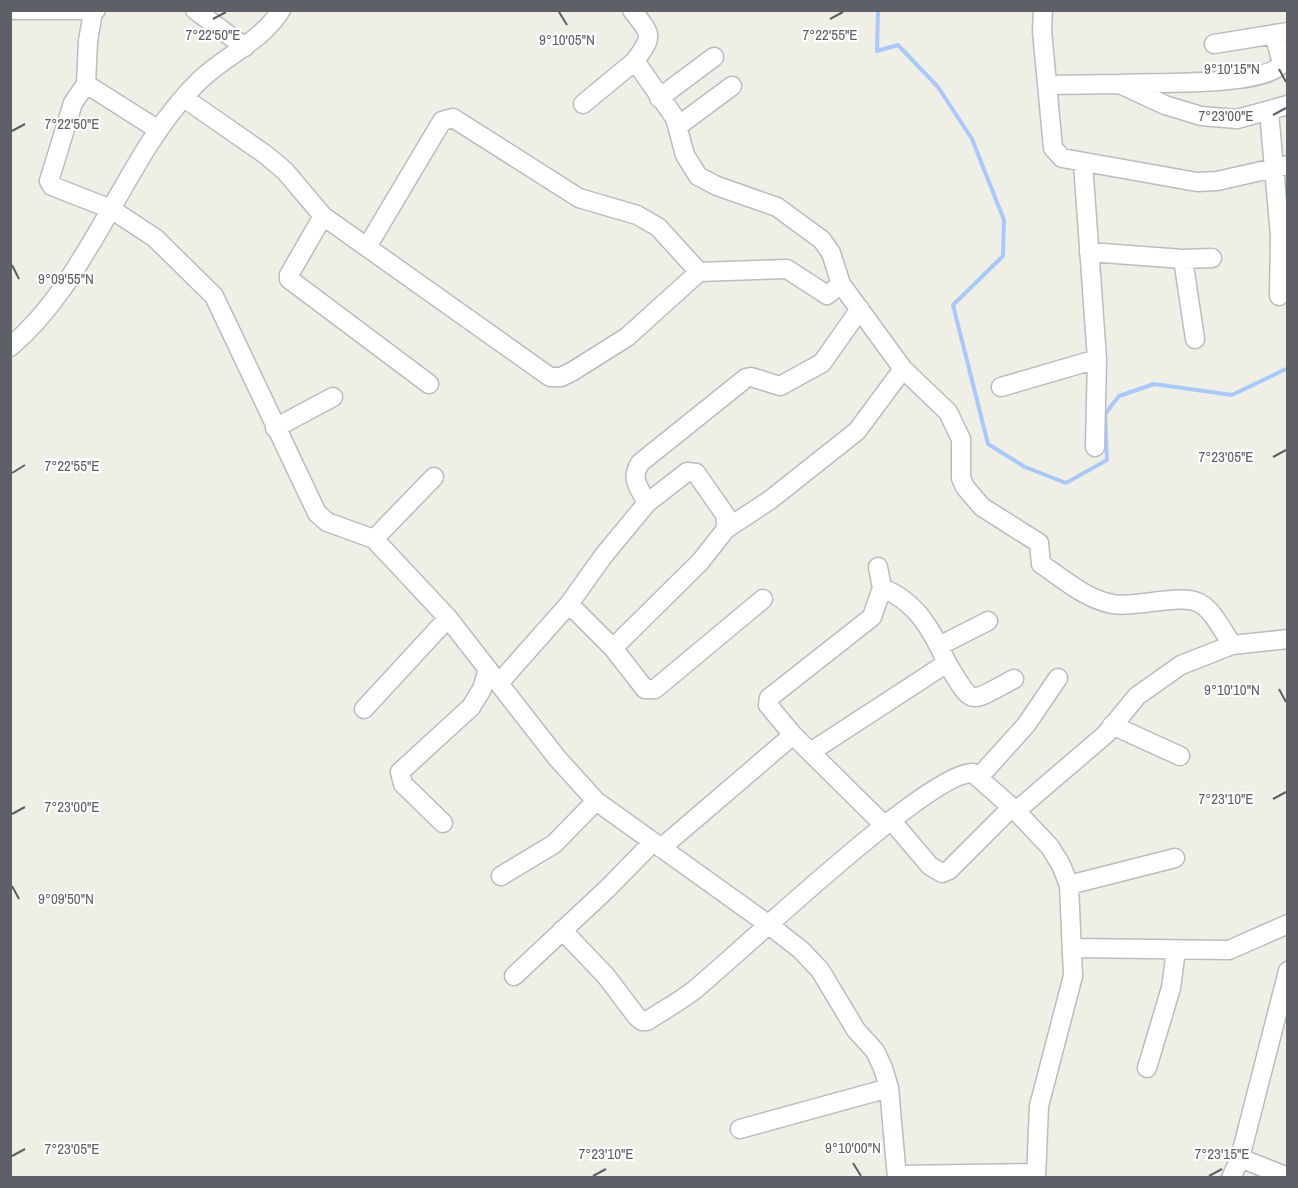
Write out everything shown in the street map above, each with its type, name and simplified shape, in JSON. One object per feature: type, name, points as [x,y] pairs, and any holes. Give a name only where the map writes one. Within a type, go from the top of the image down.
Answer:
[{"type":"street","points":[[15,10],[95,11],[88,41],[86,84],[73,103],[49,181],[51,186],[111,209],[155,238],[206,286],[213,296],[317,513],[327,522],[374,539],[448,618],[557,758],[596,801],[769,925],[801,950],[820,970],[850,1022],[876,1051],[889,1088],[897,1176],[1036,1175],[1039,1106],[1072,976],[1073,948],[1069,885],[1050,847],[1014,809],[973,773],[958,775],[888,822],[769,925],[694,991],[642,1021],[606,976],[562,930]]},
{"type":"street","points":[[195,10],[244,47]]},
{"type":"street","points":[[10,347],[65,288],[158,129],[202,79],[267,28],[281,10]]},
{"type":"street","points":[[1043,10],[1042,31],[1056,154],[1062,158],[1197,182],[1216,181],[1281,165]]},
{"type":"street","points":[[583,104],[647,47],[649,40],[642,14]]},
{"type":"street","points":[[1048,85],[1219,82],[1260,75],[1279,68],[1282,63],[1281,33],[1214,44]]},
{"type":"street","points":[[659,98],[714,57]]},
{"type":"street","points":[[635,60],[678,126],[686,155],[698,176],[789,213],[822,240],[831,253],[842,284],[903,369],[941,403],[957,426],[960,439],[961,478],[965,488],[982,507],[1039,543],[1041,564],[1093,597],[1121,606],[1186,598],[1202,604],[1212,613],[1232,645]]},
{"type":"street","points":[[86,84],[158,129]]},
{"type":"street","points":[[1120,84],[1165,105],[1201,116],[1237,119],[1269,112],[1287,105]]},
{"type":"street","points":[[678,126],[732,86]]},
{"type":"street","points":[[184,98],[266,155],[285,171],[323,216],[550,377],[561,377],[573,371],[627,337],[699,272],[788,269],[827,296],[842,284]]},
{"type":"street","points":[[1269,112],[1281,165],[1284,234],[1279,296]]},
{"type":"street","points":[[367,247],[442,121],[453,118],[579,198],[637,215],[658,227],[699,272]]},
{"type":"street","points":[[1083,163],[1097,359],[1095,447]]},
{"type":"street","points":[[323,216],[289,275],[290,279],[429,384]]},
{"type":"street","points":[[1089,252],[1184,259],[1212,258]]},
{"type":"street","points":[[1184,259],[1195,339]]},
{"type":"street","points":[[647,503],[635,480],[634,473],[640,463],[746,378],[752,377],[780,386],[818,367],[860,309]]},
{"type":"street","points":[[1001,387],[1097,359]]},
{"type":"street","points":[[613,648],[700,562],[726,529],[770,500],[857,431],[903,369]]},
{"type":"street","points":[[275,428],[333,397]]},
{"type":"street","points":[[443,823],[403,784],[400,772],[471,708],[482,689],[494,676],[569,604],[604,555],[647,503],[687,472],[696,473],[726,516],[726,529]]},
{"type":"street","points":[[374,539],[434,477]]},
{"type":"street","points":[[878,567],[882,588],[876,610],[864,625],[769,698],[768,705],[771,712],[793,735],[888,822],[930,866],[942,873],[949,870],[1014,809],[1106,734],[1137,696],[1181,664],[1232,645],[1287,639]]},
{"type":"street","points":[[882,588],[909,604],[923,618],[966,695],[972,698],[980,697],[1014,679]]},
{"type":"street","points":[[569,604],[613,648],[645,689],[655,689],[763,599]]},
{"type":"street","points":[[364,709],[448,618]]},
{"type":"street","points":[[812,751],[988,621]]},
{"type":"street","points":[[980,777],[1031,718],[1058,678]]},
{"type":"street","points":[[1112,725],[1180,756]]},
{"type":"street","points":[[514,976],[657,844],[793,735]]},
{"type":"street","points":[[501,876],[546,850],[596,801]]},
{"type":"street","points":[[1069,885],[1175,858]]},
{"type":"street","points":[[1073,948],[1229,950],[1287,924]]},
{"type":"street","points":[[1147,1068],[1171,988],[1176,950]]},
{"type":"street","points":[[1231,1178],[1240,1158],[1287,971]]},
{"type":"street","points":[[740,1130],[889,1088]]},
{"type":"street","points":[[1240,1158],[1287,1177]]},
{"type":"waterway","points":[[878,10],[877,51],[898,45],[938,87],[972,139],[1004,220],[1003,256],[953,305],[988,444],[1025,467],[1066,483],[1107,460],[1105,414],[1119,396],[1154,384],[1232,395],[1288,368]]}]
